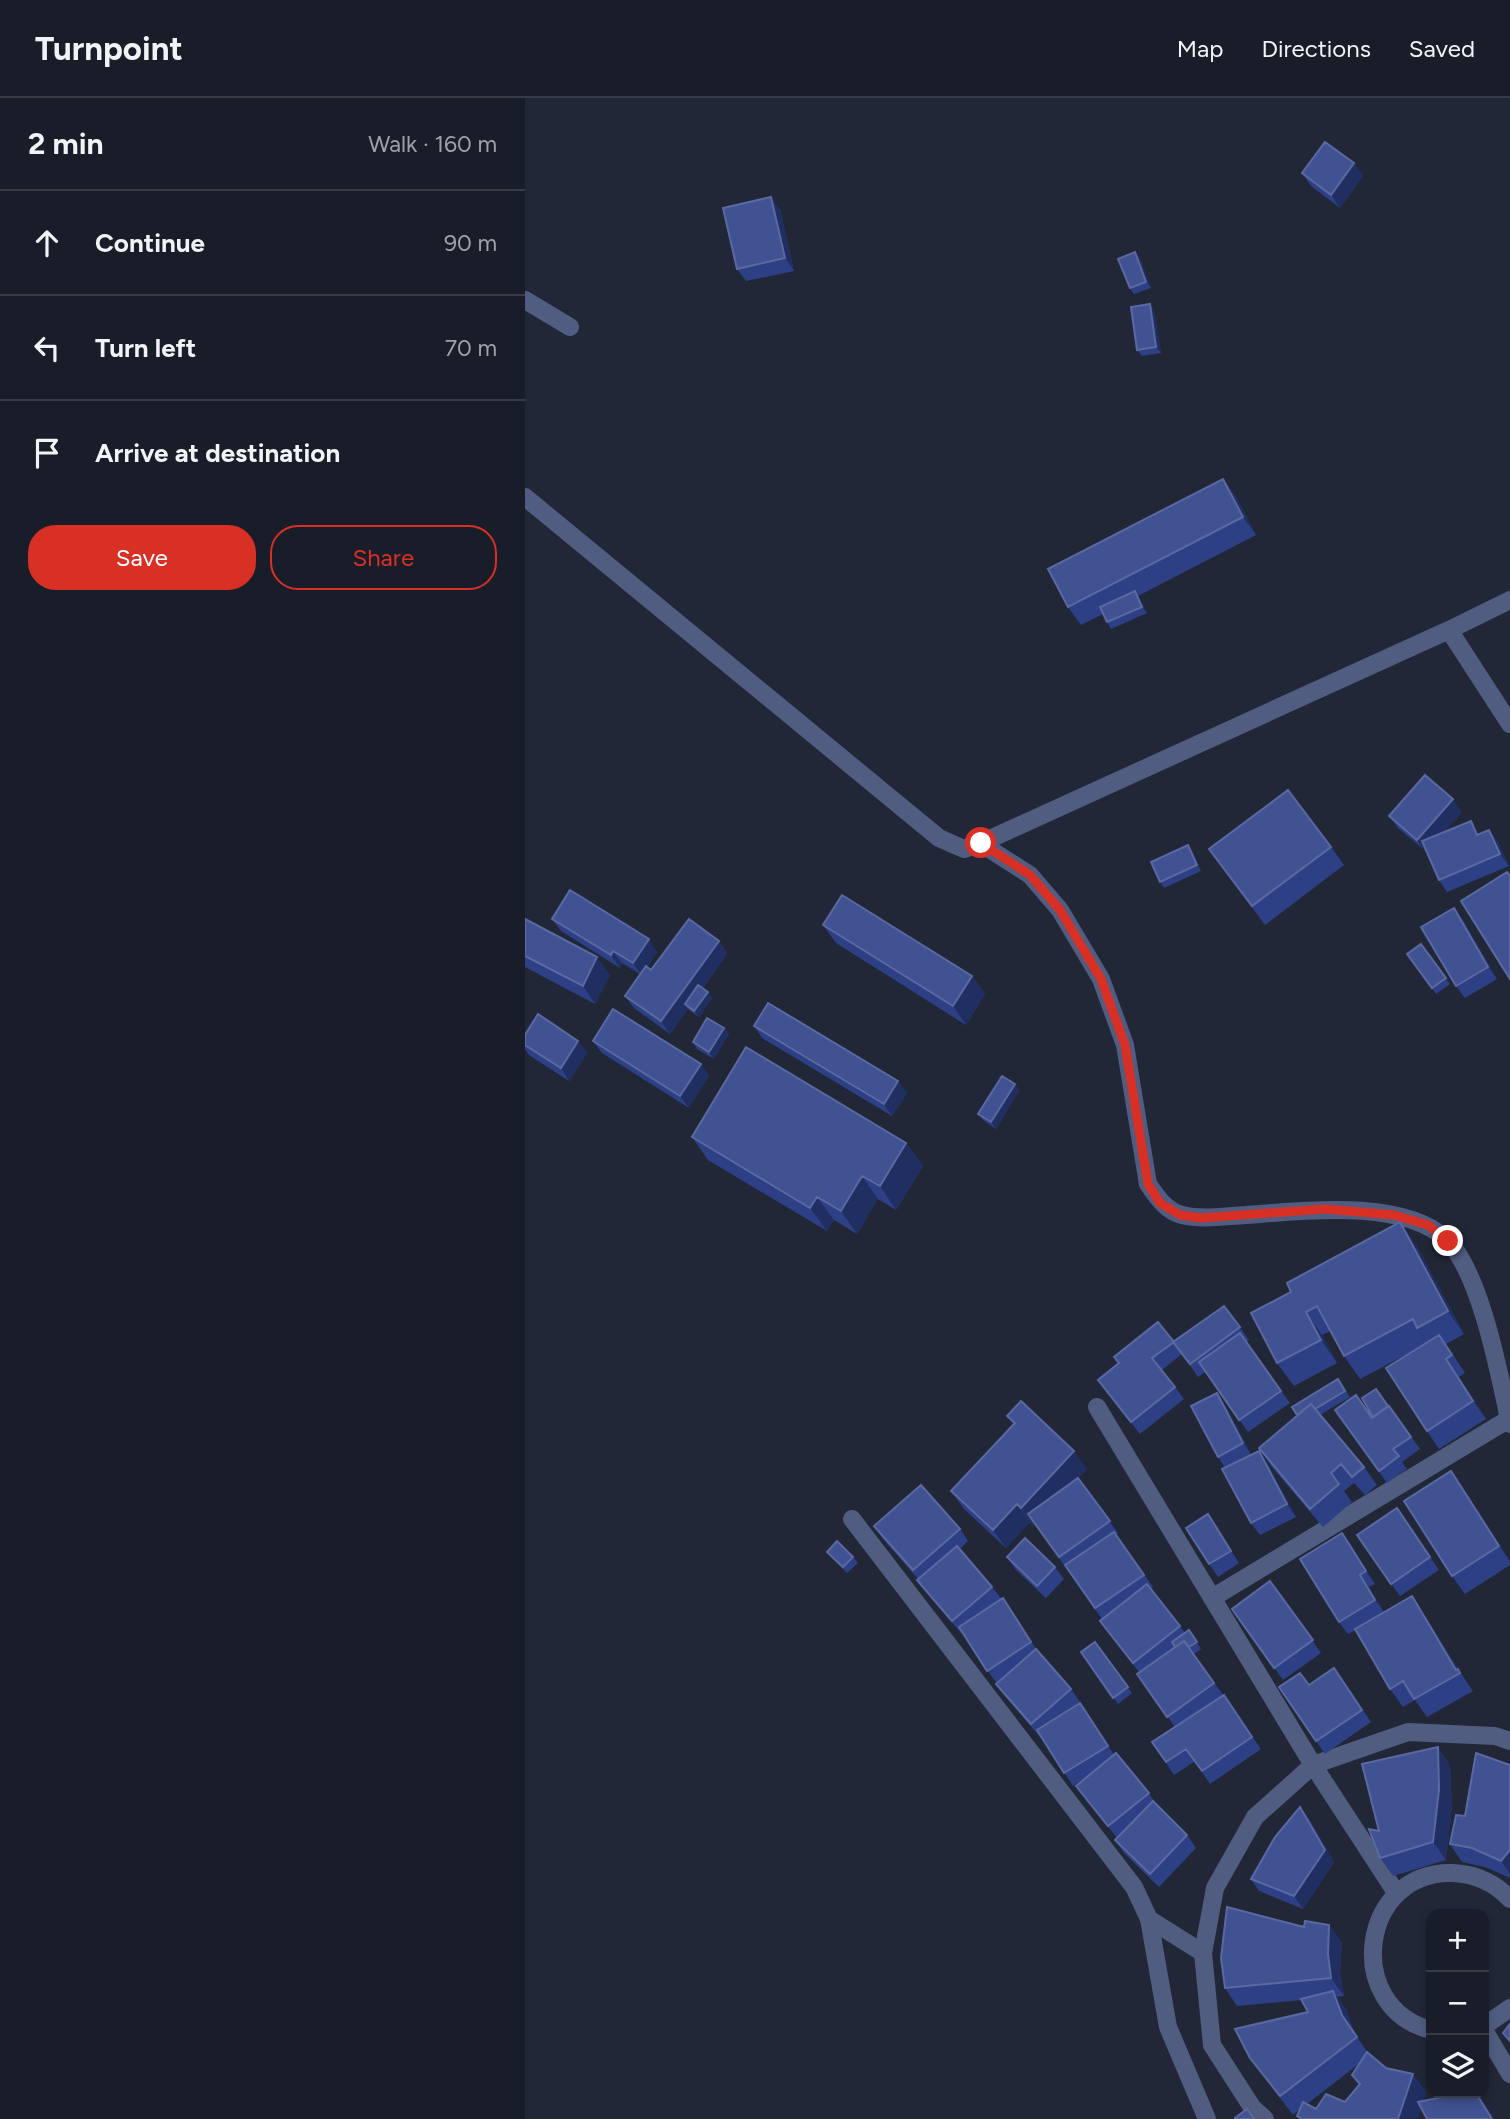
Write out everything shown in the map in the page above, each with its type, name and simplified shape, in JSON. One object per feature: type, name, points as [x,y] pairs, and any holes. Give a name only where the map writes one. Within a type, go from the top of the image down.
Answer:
[{"type":"street","points":[[525,300],[570,327]]},
{"type":"street","points":[[525,496],[939,838],[964,849],[1510,600]]},
{"type":"street","points":[[1449,630],[1510,724]]},
{"type":"street","points":[[981,843],[1030,875],[1060,910],[1101,979],[1125,1045],[1148,1184],[1160,1203],[1180,1215],[1201,1218],[1325,1209],[1394,1215],[1428,1225],[1448,1241],[1468,1274],[1493,1343],[1509,1422],[1212,1598]]},
{"type":"street","points":[[1097,1407],[1313,1765],[1397,1894]]},
{"type":"street","points":[[852,1519],[1133,1887],[1149,1919],[1168,2027],[1207,2119]]},
{"type":"street","points":[[1265,2119],[1252,2107],[1212,2045],[1203,1954],[1215,1888],[1255,1817],[1313,1765],[1408,1732],[1503,1739],[1510,1723]]},
{"type":"street","points":[[1426,2028],[1396,2010],[1384,1996],[1376,1979],[1372,1952],[1376,1925],[1385,1908],[1397,1894],[1411,1884],[1426,1877],[1453,1873],[1478,1877],[1510,1899]]},
{"type":"street","points":[[1149,1919],[1203,1954]]},
{"type":"street","points":[[1489,2024],[1510,2008]]},
{"type":"street","points":[[1488,2035],[1510,2074]]},
{"type":"building","points":[[1325,142],[1354,163],[1331,195],[1302,173]]},
{"type":"building","points":[[771,197],[785,258],[737,269],[723,208]]},
{"type":"building","points":[[1135,252],[1146,282],[1130,288],[1118,259]]},
{"type":"building","points":[[1150,304],[1156,347],[1137,350],[1131,307]]},
{"type":"building","points":[[1223,479],[1243,517],[1068,607],[1048,569]]},
{"type":"building","points":[[1135,591],[1142,607],[1107,622],[1100,607]]},
{"type":"building","points":[[1425,775],[1453,799],[1417,840],[1389,816]]},
{"type":"building","points":[[1288,790],[1331,847],[1252,906],[1209,849]]},
{"type":"building","points":[[1471,821],[1477,835],[1489,830],[1500,854],[1439,880],[1422,841]]},
{"type":"building","points":[[1188,845],[1197,865],[1160,882],[1151,862]]},
{"type":"building","points":[[1507,872],[1510,876],[1510,979],[1461,901]]},
{"type":"building","points":[[570,890],[649,939],[633,963],[613,951],[611,955],[552,919]]},
{"type":"building","points":[[842,895],[972,976],[953,1006],[823,925]]},
{"type":"building","points":[[1454,908],[1488,967],[1456,986],[1421,927]]},
{"type":"building","points":[[525,919],[597,957],[583,986],[525,956]]},
{"type":"building","points":[[689,919],[719,941],[661,1021],[625,996],[646,966],[651,970]]},
{"type":"building","points":[[1421,944],[1446,978],[1432,988],[1407,954]]},
{"type":"building","points":[[698,985],[708,992],[694,1011],[685,1004]]},
{"type":"building","points":[[768,1003],[898,1081],[884,1104],[754,1026]]},
{"type":"building","points":[[613,1009],[701,1064],[680,1096],[593,1041]]},
{"type":"building","points":[[538,1014],[578,1041],[561,1068],[525,1045],[525,1035]]},
{"type":"building","points":[[707,1018],[724,1028],[709,1052],[693,1042]]},
{"type":"building","points":[[746,1047],[906,1143],[880,1186],[862,1176],[841,1211],[817,1197],[810,1208],[692,1137]]},
{"type":"building","points":[[1002,1076],[1015,1084],[991,1122],[978,1114]]},
{"type":"building","points":[[1400,1222],[1448,1311],[1417,1328],[1413,1319],[1344,1356],[1317,1306],[1306,1312],[1321,1340],[1277,1363],[1251,1313],[1291,1292],[1287,1283]]},
{"type":"building","points":[[1224,1306],[1240,1327],[1190,1364],[1173,1342]]},
{"type":"building","points":[[1158,1322],[1174,1342],[1152,1358],[1175,1387],[1131,1422],[1098,1380],[1119,1363],[1114,1357]]},
{"type":"building","points":[[1240,1333],[1281,1391],[1239,1420],[1199,1362]]},
{"type":"building","points":[[1439,1335],[1452,1355],[1446,1359],[1473,1401],[1427,1431],[1386,1368]]},
{"type":"building","points":[[1338,1379],[1345,1391],[1315,1409],[1311,1404],[1297,1415],[1292,1407]]},
{"type":"building","points":[[1376,1389],[1388,1406],[1373,1417],[1362,1398]]},
{"type":"building","points":[[1217,1393],[1243,1443],[1218,1457],[1191,1406]]},
{"type":"building","points":[[1356,1395],[1372,1418],[1389,1406],[1411,1437],[1393,1449],[1399,1456],[1379,1471],[1335,1410]]},
{"type":"building","points":[[1021,1401],[1074,1451],[1021,1508],[1017,1504],[993,1530],[951,1491],[1015,1423],[1007,1416]]},
{"type":"building","points":[[1311,1404],[1364,1467],[1352,1477],[1341,1464],[1331,1473],[1339,1484],[1310,1509],[1259,1448]]},
{"type":"building","points":[[1259,1451],[1287,1504],[1251,1523],[1222,1469]]},
{"type":"building","points":[[1451,1471],[1499,1546],[1452,1576],[1404,1501]]},
{"type":"building","points":[[1078,1478],[1110,1521],[1059,1557],[1028,1514]]},
{"type":"building","points":[[921,1485],[960,1529],[913,1570],[874,1526]]},
{"type":"building","points":[[1397,1508],[1430,1557],[1391,1584],[1357,1535]]},
{"type":"building","points":[[1208,1514],[1231,1551],[1209,1564],[1186,1528]]},
{"type":"building","points":[[1114,1532],[1144,1575],[1095,1608],[1065,1565]]},
{"type":"building","points":[[1342,1533],[1366,1571],[1360,1575],[1375,1600],[1339,1622],[1300,1559]]},
{"type":"building","points":[[1025,1538],[1055,1567],[1037,1586],[1007,1557]]},
{"type":"building","points":[[837,1541],[853,1557],[843,1567],[827,1552]]},
{"type":"building","points":[[957,1546],[992,1587],[952,1621],[917,1580]]},
{"type":"building","points":[[1270,1581],[1313,1640],[1274,1668],[1232,1609]]},
{"type":"building","points":[[1147,1584],[1180,1626],[1133,1663],[1100,1621]]},
{"type":"building","points":[[1412,1596],[1460,1673],[1414,1699],[1403,1681],[1390,1689],[1355,1629]]},
{"type":"building","points":[[1003,1598],[1031,1642],[987,1671],[959,1627]]},
{"type":"building","points":[[1189,1630],[1197,1642],[1189,1647],[1184,1641],[1175,1647],[1172,1642]]},
{"type":"building","points":[[1184,1641],[1214,1683],[1167,1717],[1137,1674]]},
{"type":"building","points":[[1095,1642],[1128,1687],[1113,1698],[1081,1652]]},
{"type":"building","points":[[1036,1649],[1071,1689],[1031,1724],[996,1684]]},
{"type":"building","points":[[1334,1668],[1362,1710],[1316,1741],[1279,1687],[1300,1673],[1309,1685]]},
{"type":"building","points":[[1224,1695],[1252,1737],[1202,1771],[1186,1749],[1166,1762],[1152,1742]]},
{"type":"building","points":[[1080,1703],[1108,1746],[1064,1773],[1037,1730]]},
{"type":"building","points":[[1438,1747],[1439,1790],[1433,1842],[1380,1858],[1369,1829],[1379,1831],[1362,1764]]},
{"type":"building","points":[[1116,1753],[1149,1793],[1108,1826],[1076,1786]]},
{"type":"building","points":[[1476,1753],[1510,1765],[1510,1850],[1501,1861],[1472,1848],[1450,1844],[1456,1815],[1465,1816]]},
{"type":"building","points":[[1153,1801],[1187,1835],[1150,1874],[1115,1840]]},
{"type":"building","points":[[1300,1807],[1325,1850],[1294,1896],[1251,1879],[1275,1837]]},
{"type":"building","points":[[1227,1907],[1304,1927],[1305,1921],[1329,1925],[1331,1978],[1225,1988],[1221,1958]]},
{"type":"building","points":[[1333,1991],[1342,2015],[1357,2037],[1280,2096],[1250,2058],[1235,2029],[1308,2012],[1301,1999]]},
{"type":"building","points":[[1510,2024],[1510,2041],[1503,2033]]},
{"type":"building","points":[[1367,2052],[1386,2068],[1413,2074],[1398,2119],[1302,2119],[1297,2116],[1303,2102],[1316,2109],[1326,2094],[1345,2102],[1360,2084],[1352,2075]]},
{"type":"building","points":[[1438,2098],[1479,2098],[1492,2119],[1427,2119],[1418,2102]]},
{"type":"building","points":[[1247,2109],[1254,2119],[1235,2119],[1235,2118]]},
{"type":"route","points":[[981,843],[1030,875],[1060,910],[1101,979],[1125,1045],[1148,1184],[1160,1203],[1180,1215],[1201,1218],[1325,1209],[1394,1215],[1428,1225],[1448,1241]]}]
